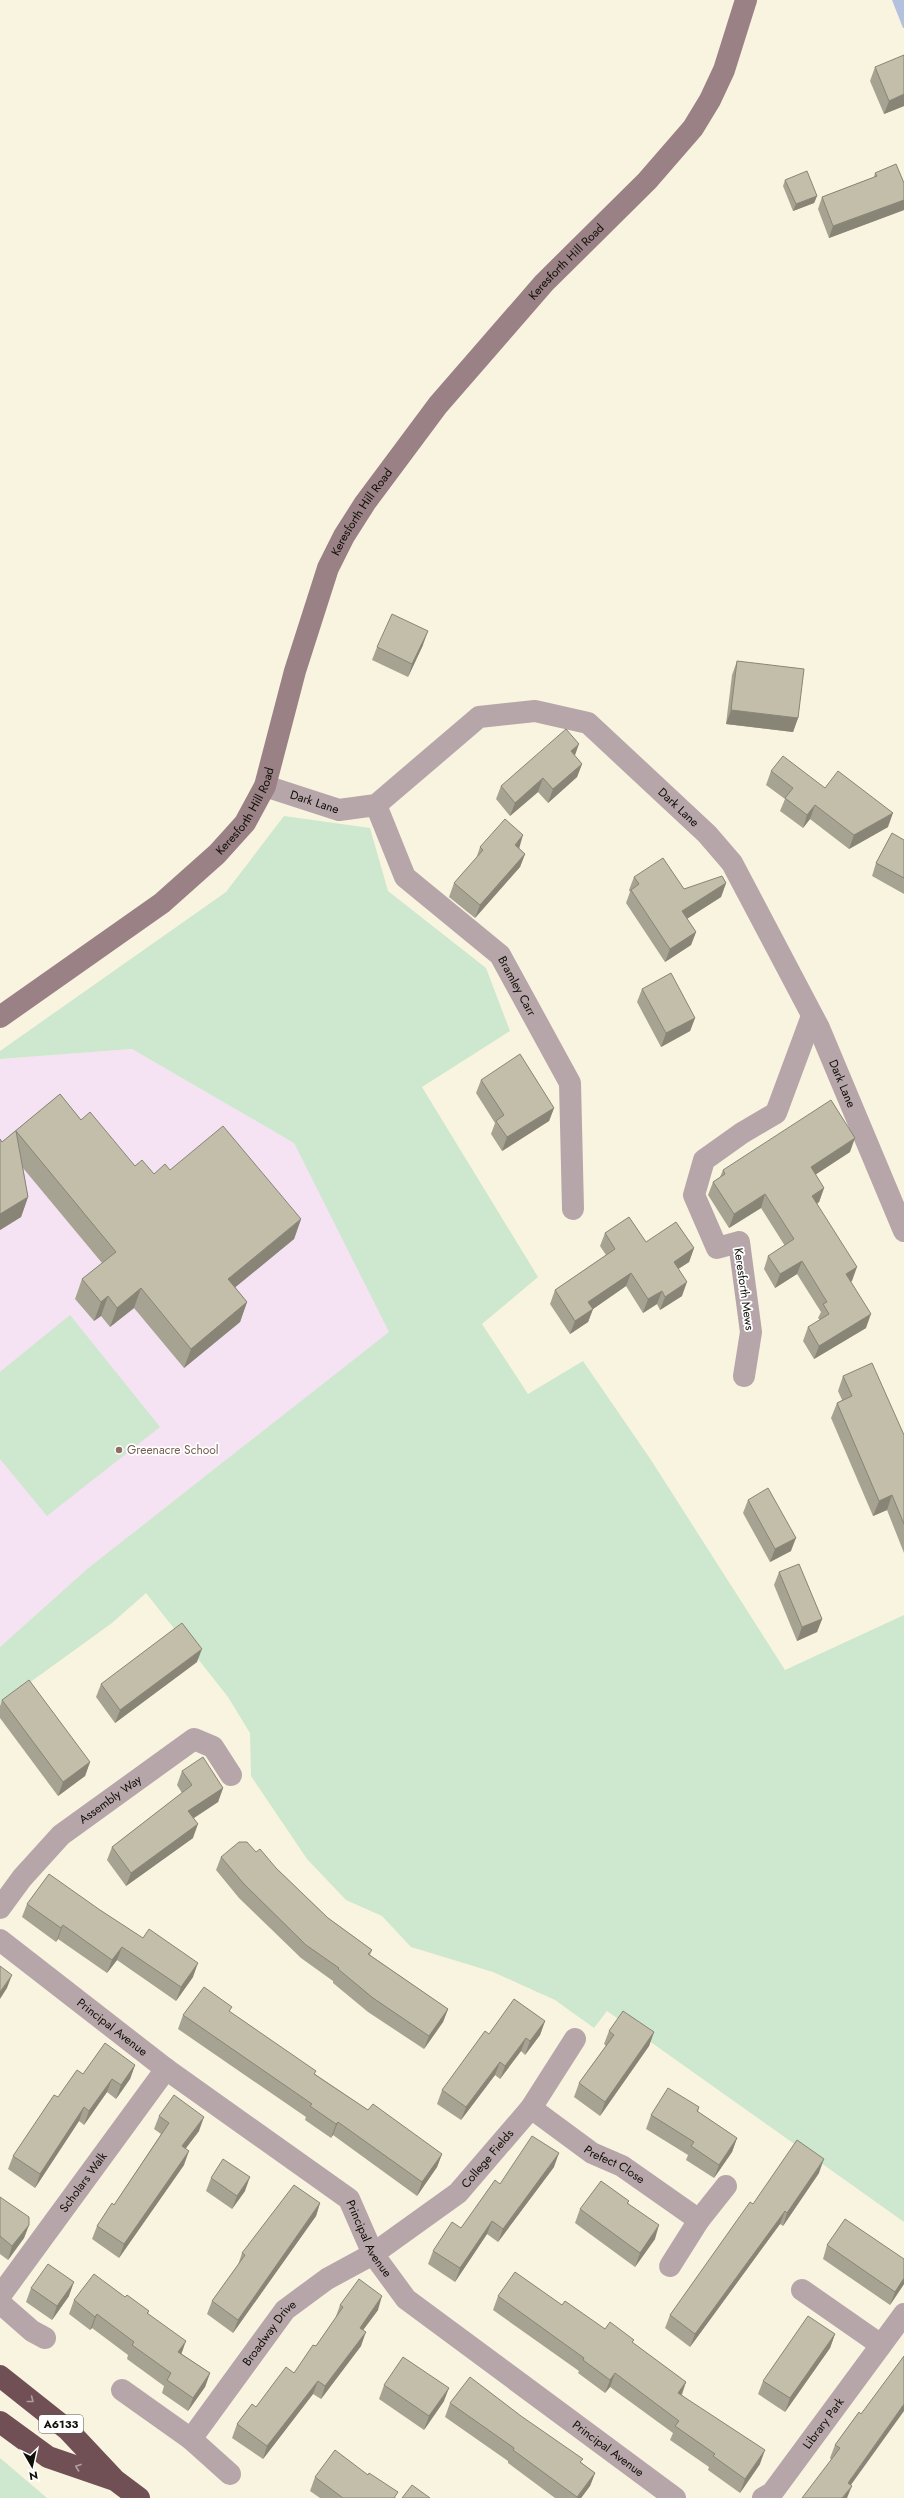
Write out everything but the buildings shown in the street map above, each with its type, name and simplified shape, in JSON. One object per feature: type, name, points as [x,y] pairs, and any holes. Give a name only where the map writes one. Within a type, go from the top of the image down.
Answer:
[{"type":"highway","name":"A6133","points":[[0,2376],[68,2430],[115,2480],[139,2498]]},
{"type":"highway","name":"A6133","points":[[0,2422],[48,2457],[115,2480]]},
{"type":"main road","name":"Keresforth Hill Road","points":[[0,1017],[162,904],[217,854],[245,823],[265,786],[295,672],[328,568],[361,510],[438,405],[544,283],[647,181],[693,128],[710,100],[724,70],[746,0]]},
{"type":"street","name":"Dark Lane","points":[[265,786],[339,810],[376,805],[479,717],[535,711],[588,722],[707,834],[732,862],[812,1016],[904,1231]]},
{"type":"street","name":"Bramley Carr","points":[[376,805],[405,877],[500,956],[570,1082],[574,1209]]},
{"type":"street","name":"Keresforth Mews","points":[[744,1376],[751,1332],[739,1242],[717,1248],[694,1195],[704,1160],[742,1133],[776,1113],[812,1016]]},
{"type":"street","name":"Assembly Way","points":[[0,1908],[22,1878],[61,1835],[194,1739],[213,1747],[231,1775]]},
{"type":"street","name":"Principal Avenue","points":[[0,1940],[166,2069],[349,2199],[373,2254],[406,2299],[675,2498]]},
{"type":"street","name":"College Fields","points":[[373,2254],[458,2193],[531,2108],[575,2039]]},
{"type":"street","name":"Scholars Walk","points":[[0,2296],[166,2069]]},
{"type":"street","name":"Prefect Close","points":[[531,2108],[592,2153],[622,2166],[699,2220]]},
{"type":"street","points":[[670,2266],[699,2220],[726,2186]]},
{"type":"street","name":"Broadway Drive","points":[[191,2439],[285,2310],[327,2279],[373,2254]]},
{"type":"street","points":[[802,2290],[881,2345]]},
{"type":"street","points":[[0,2303],[32,2331],[45,2338]]},
{"type":"street","name":"Library Park","points":[[763,2498],[772,2493],[904,2314]]},
{"type":"street","points":[[122,2390],[191,2439],[230,2474]]},
{"type":"shaded area","name":"Greenacre School","points":[[132,1049],[294,1143],[390,1332],[87,1569],[0,1647],[0,1059]]},
{"type":"green space","points":[[284,816],[370,828],[388,891],[486,968],[510,1031],[422,1087],[538,1277],[482,1324],[528,1394],[583,1361],[651,1460],[785,1670],[904,1615],[904,2222],[607,2011],[594,2028],[555,2000],[493,1972],[411,1947],[382,1916],[346,1900],[307,1859],[251,1776],[250,1733],[228,1697],[146,1593],[112,1623],[0,1704],[0,1647],[87,1569],[389,1332],[294,1143],[132,1049],[0,1059],[0,1051],[226,892]]},
{"type":"green space","points":[[70,1315],[160,1427],[47,1516],[0,1459],[0,1372]]},
{"type":"green space","points":[[0,2458],[47,2498],[0,2498]]},
{"type":"water","points":[[892,0],[904,0],[904,28],[903,28]]},
{"type":"place","name":"Greenacre School","points":[[119,1450]]}]
